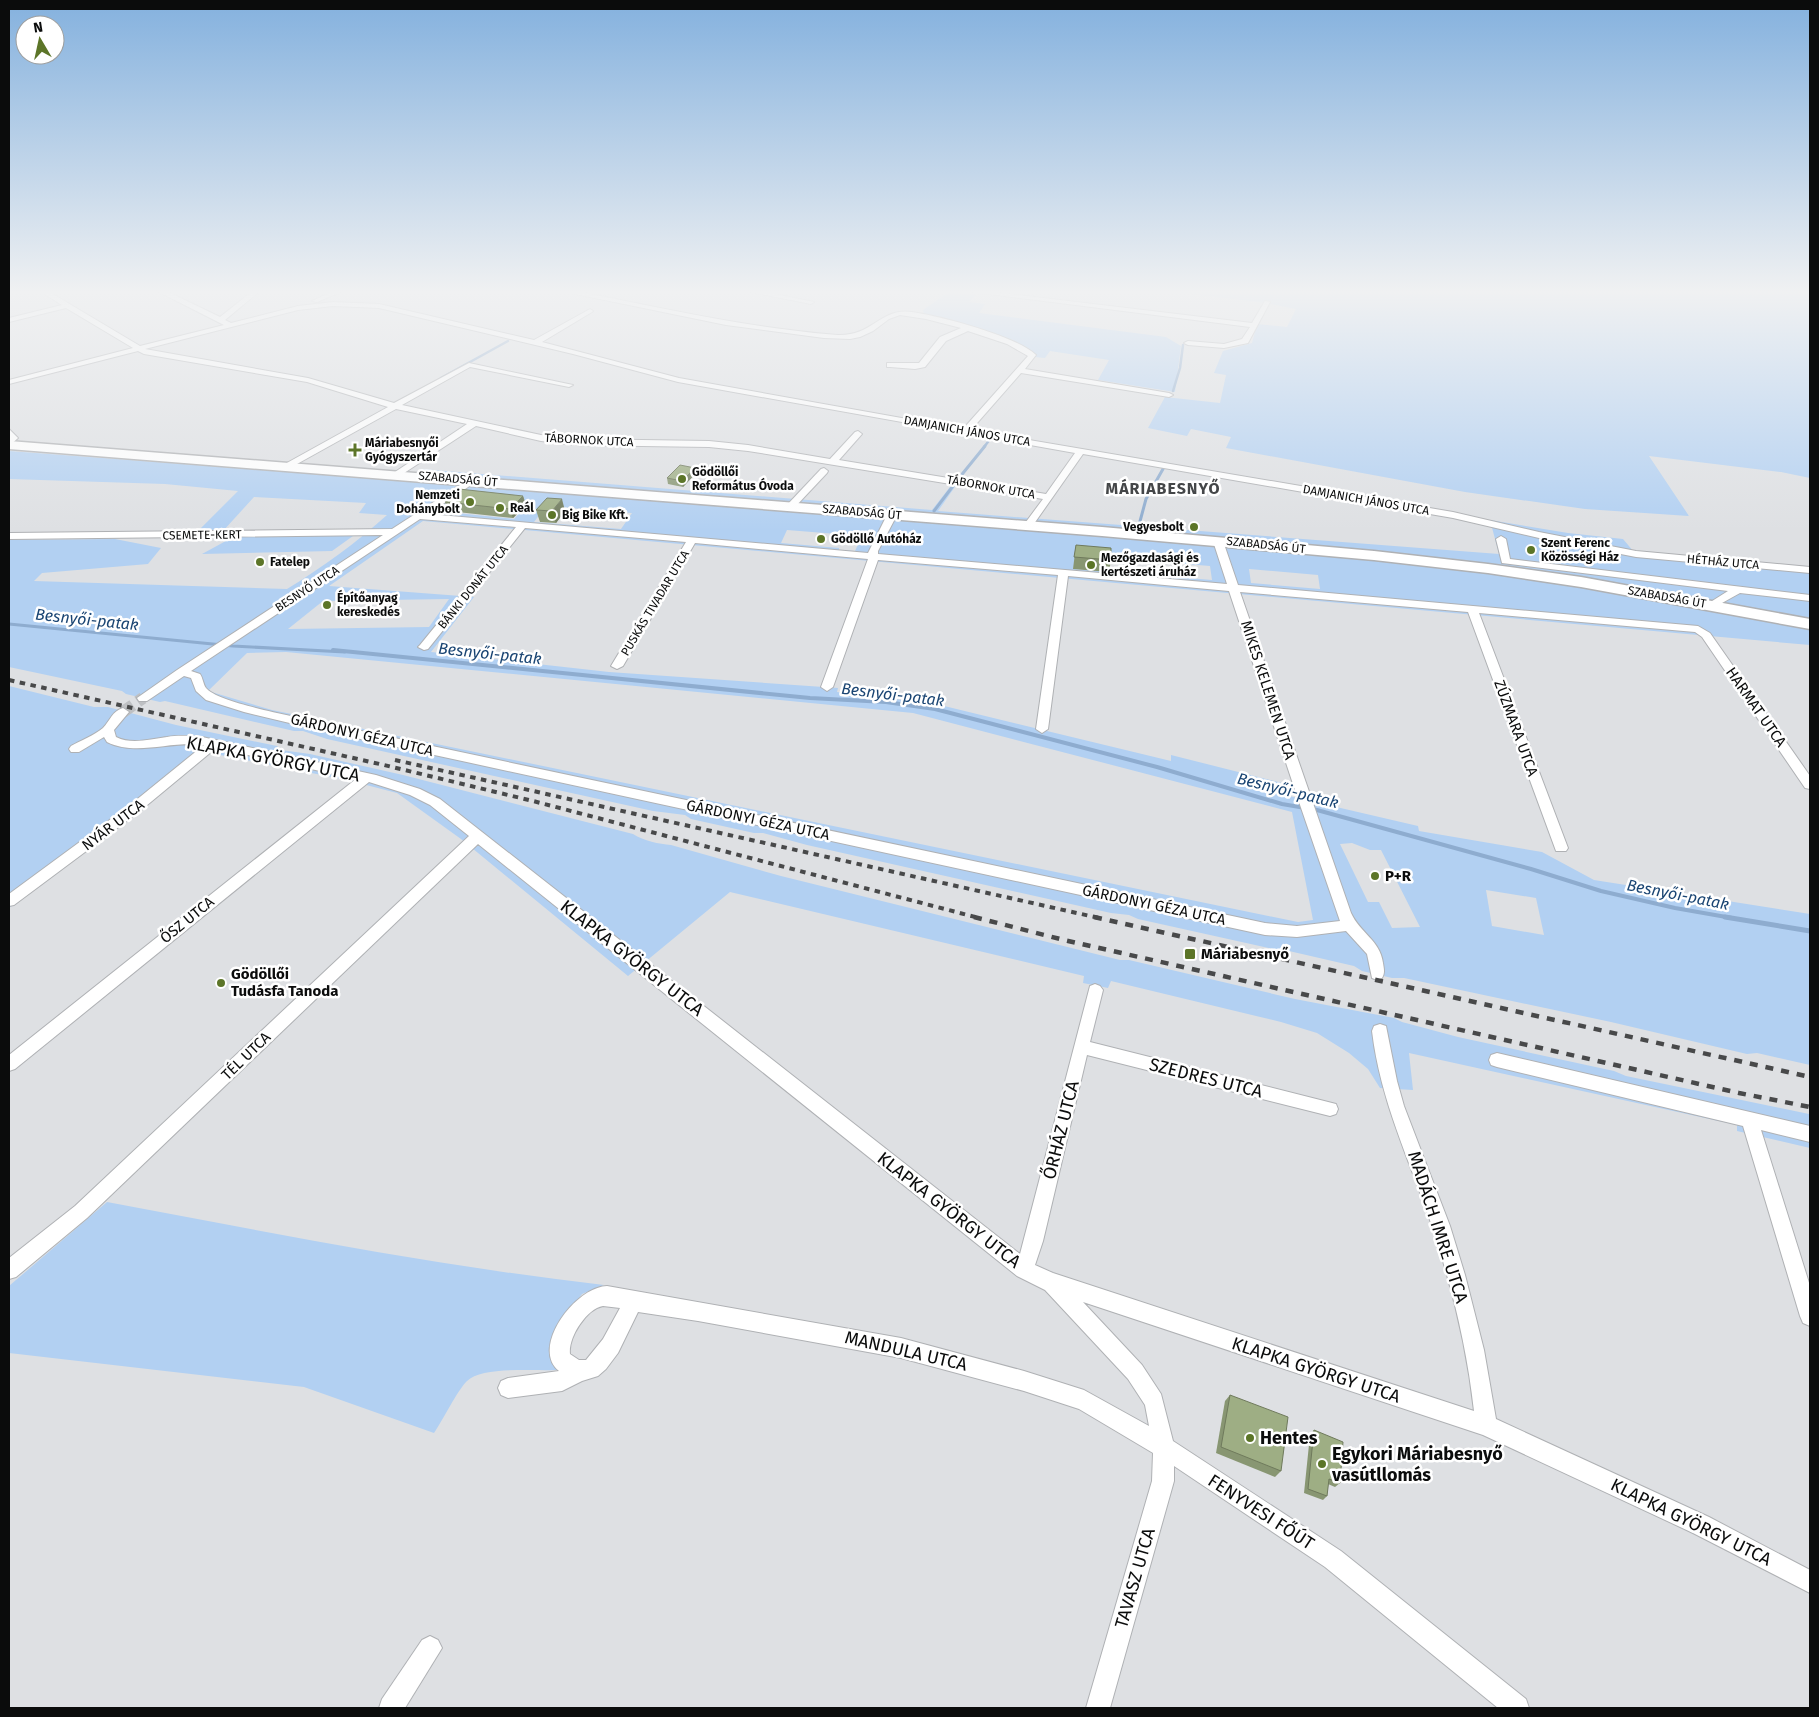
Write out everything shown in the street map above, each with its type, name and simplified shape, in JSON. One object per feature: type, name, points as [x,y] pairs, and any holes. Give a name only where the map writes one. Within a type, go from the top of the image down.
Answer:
[{"type":"main road","name":"SZABADSÁG ÚT","points":[[9,444],[1218,541],[1466,566],[1581,582],[1810,624]]},
{"type":"street","name":"DAMJANICH JÁNOS UTCA","points":[[9,382],[54,370]]},
{"type":"street","name":"TÁBORNOK UTCA","points":[[250,370],[314,381],[394,406],[559,441],[709,444],[834,460],[1049,496]]},
{"type":"street","points":[[288,466],[460,370]]},
{"type":"street","points":[[495,370],[569,385]]},
{"type":"street","name":"DAMJANICH JÁNOS UTCA","points":[[640,370],[678,380],[1453,515],[1539,536],[1636,554]]},
{"type":"street","points":[[966,430],[1021,371],[1169,395]]},
{"type":"street","points":[[398,474],[475,423]]},
{"type":"street","points":[[9,432],[14,438],[9,444]]},
{"type":"street","points":[[834,460],[858,434]]},
{"type":"street","points":[[1028,526],[1080,451]]},
{"type":"street","points":[[791,506],[824,471]]},
{"type":"street","points":[[434,478],[450,489],[449,496],[472,488],[499,483]]},
{"type":"street","name":"BESNYŐ UTCA","points":[[143,698],[471,480]]},
{"type":"street","points":[[827,686],[874,556],[873,551],[892,515]]},
{"type":"street","name":"SZABADSÁG ÚT","points":[[419,516],[1702,630]]},
{"type":"street","name":"BÁNKI DONÁT UTCA","points":[[424,647],[522,526]]},
{"type":"street","name":"CSEMETE-KERT","points":[[9,536],[394,532]]},
{"type":"street","name":"SZABADSÁG ÚT","points":[[1501,539],[1506,560],[1810,598]]},
{"type":"street","name":"PUSKÁS TIVADAR UTCA","points":[[617,666],[692,540]]},
{"type":"street","name":"MIKES KELEMEN UTCA","points":[[1218,541],[1309,814],[1349,925],[1374,952],[1377,974]]},
{"type":"street","name":"HÉTHÁZ UTCA","points":[[1636,554],[1810,570]]},
{"type":"street","points":[[1042,729],[1063,574]]},
{"type":"street","name":"SZABADSÁG ÚT","points":[[1713,605],[1739,589]]},
{"type":"street","name":"ZÚZMARA UTCA","points":[[1472,609],[1561,848]]},
{"type":"street","name":"HARMAT UTCA","points":[[1702,630],[1810,785]]},
{"type":"street","name":"GÁRDONYI GÉZA UTCA","points":[[181,672],[196,676],[200,689],[210,697],[248,709],[319,726],[1265,929],[1310,932],[1349,925]]},
{"type":"street","points":[[75,748],[108,730],[113,721],[124,712]]},
{"type":"street","name":"KLAPKA GYÖRGY UTCA","points":[[108,730],[110,739],[120,744],[131,745],[190,740],[213,744],[366,777],[392,784],[435,802],[1024,1269],[1050,1282],[1486,1426],[1701,1525],[1810,1582]]},
{"type":"street","name":"NYÁR UTCA","points":[[9,901],[136,808],[213,744]]},
{"type":"street","name":"ŐSZ UTCA","points":[[9,1064],[366,777]]},
{"type":"street","name":"TÉL UTCA","points":[[9,1270],[82,1212],[478,836]]},
{"type":"street","name":"ŐRHÁZ UTCA","points":[[1024,1269],[1034,1241],[1094,990]]},
{"type":"street","name":"MADÁCH IMRE UTCA","points":[[1380,1031],[1383,1059],[1391,1088],[1441,1227],[1463,1302],[1482,1386],[1486,1426]]},
{"type":"street","name":"SZEDRES UTCA","points":[[1081,1047],[1330,1109]]},
{"type":"street","points":[[1497,1060],[1810,1134]]},
{"type":"street","points":[[1750,1121],[1810,1316]]},
{"type":"street","points":[[1050,1282],[1135,1372],[1154,1401],[1164,1447]]},
{"type":"street","name":"MANDULA UTCA","points":[[579,1371],[561,1360],[559,1351],[563,1336],[586,1303],[598,1297],[612,1297],[901,1348],[978,1368],[1084,1400],[1164,1447]]},
{"type":"street","points":[[508,1388],[562,1381],[579,1371],[592,1368],[606,1353],[633,1302]]},
{"type":"street","name":"TAVASZ UTCA","points":[[1098,1708],[1163,1481],[1164,1447]]},
{"type":"street","name":"FENYVESI FŐÚT","points":[[1164,1447],[1333,1559],[1518,1708]]},
{"type":"street","points":[[391,1708],[430,1648]]},
{"type":"shaded area","points":[[1103,370],[1178,370],[1175,392],[1098,380]]},
{"type":"shaded area","points":[[1215,370],[1810,370],[1810,478],[1781,472],[1649,456],[1689,516],[1585,509],[1465,492],[1226,448],[1231,437],[1191,429],[1187,436],[1148,428],[1165,397],[1220,403],[1226,375],[1214,373]]},
{"type":"shaded area","points":[[9,451],[407,481],[421,469],[932,510],[953,483],[957,484],[938,511],[1499,554],[1490,520],[1568,533],[1623,539],[1634,552],[1810,568],[1810,645],[423,521],[329,586],[474,597],[431,652],[609,672],[838,688],[837,692],[936,704],[1171,761],[1171,755],[1286,784],[1289,796],[1418,826],[1419,831],[1542,852],[1594,880],[1810,914],[1810,1065],[1757,1053],[1747,1054],[1611,1022],[1404,978],[1392,978],[1362,971],[1354,966],[1289,951],[807,845],[763,833],[754,833],[691,819],[685,815],[653,811],[327,739],[303,731],[294,731],[165,701],[160,702],[126,694],[122,691],[9,667],[9,540],[115,539],[161,548],[148,564],[42,573],[34,581],[287,589],[339,554],[387,515],[359,513],[366,503],[254,497],[223,531],[198,531],[238,491],[165,484],[9,479]],"holes":[[[461,498],[527,504],[514,519],[447,512]],[[546,506],[632,513],[621,529],[534,522]],[[787,530],[862,536],[855,551],[839,550],[839,548],[781,543]],[[1078,555],[1210,566],[1212,580],[1073,569]],[[1249,569],[1318,575],[1320,589],[1251,583]],[[449,599],[429,627],[288,629],[323,601]],[[286,652],[913,713],[1292,812],[1313,920],[1298,922],[272,710],[208,691],[247,653]],[[1352,843],[1370,850],[1381,850],[1420,927],[1392,928],[1379,902],[1368,902],[1340,844]],[[1486,890],[1536,898],[1544,935],[1492,926]]]},
{"type":"shaded area","points":[[235,536],[353,536],[332,551],[202,554]]},
{"type":"shaded area","points":[[9,686],[94,707],[108,707],[176,725],[277,746],[281,750],[310,754],[403,775],[633,834],[652,842],[671,845],[781,876],[1120,960],[1129,960],[1295,999],[1394,1018],[1402,1022],[1458,1037],[1614,1071],[1626,1076],[1809,1114],[1810,1148],[1737,1131],[1737,1125],[1409,1053],[1413,1090],[1380,1088],[1368,1069],[1349,1053],[1317,1033],[1281,1022],[1111,981],[1108,988],[1083,983],[1084,976],[730,892],[628,976],[461,839],[397,793],[347,780],[210,753],[166,789],[9,908]]},
{"type":"shaded area","points":[[107,1202],[417,1259],[604,1285],[582,1294],[555,1329],[550,1342],[550,1354],[558,1370],[497,1371],[474,1376],[463,1386],[434,1433],[304,1387],[9,1353],[9,1286]]},
{"type":"building","points":[[680,465],[695,468],[682,481],[667,478]]},
{"type":"building","points":[[459,489],[523,496],[510,509],[445,502]]},
{"type":"building","points":[[547,498],[562,499],[552,511],[536,510]]},
{"type":"building","points":[[1076,545],[1111,548],[1111,560],[1074,557]]},
{"type":"building","name":"Hentes","points":[[1230,1395],[1288,1417],[1281,1471],[1221,1447]]},
{"type":"building","name":"Egykori Máriabesnyő vasútllomás","points":[[1314,1430],[1343,1442],[1340,1483],[1329,1479],[1327,1496],[1308,1489]]},
{"type":"waterway","points":[[441,378],[455,370]]},
{"type":"waterway","points":[[1173,391],[1179,370]]},
{"type":"waterway","points":[[984,447],[991,438]]},
{"type":"waterway","points":[[959,478],[985,446]]},
{"type":"waterway","points":[[1139,525],[1146,499],[1163,469]]},
{"type":"waterway","points":[[934,511],[953,486]]},
{"type":"waterway","name":"Besnyői-patak","points":[[9,624],[233,646],[345,652]]},
{"type":"waterway","name":"Besnyői-patak","points":[[333,650],[810,698],[886,702],[935,709],[1157,767],[1282,804],[1317,810],[1531,869],[1601,891],[1675,908],[1732,918]]},
{"type":"waterway","name":"Besnyői-patak","points":[[1725,917],[1810,931]]},
{"type":"tunnel","points":[[123,712],[143,698]]},
{"type":"railway","points":[[9,680],[384,765],[533,801],[979,918]]},
{"type":"railway","points":[[395,760],[1099,918]]},
{"type":"railway","points":[[974,917],[1064,940],[1739,1093],[1810,1107]]},
{"type":"railway","points":[[1094,917],[1810,1077]]},
{"type":"place","name":"Máriabesnyői Gyógyszertár","points":[[355,450]]},
{"type":"place","name":"Gödöllői Református Óvoda","points":[[682,479]]},
{"type":"place","name":"Nemzeti Dohánybolt","points":[[470,502]]},
{"type":"place","name":"Reál","points":[[500,508]]},
{"type":"place","name":"Big Bike Kft.","points":[[552,515]]},
{"type":"place","name":"Vegyesbolt","points":[[1194,527]]},
{"type":"place","name":"Gödöllő Autóház","points":[[821,539]]},
{"type":"place","name":"Szent Ferenc Közösségi Ház","points":[[1531,550]]},
{"type":"place","name":"Fatelep","points":[[260,562]]},
{"type":"place","name":"Mezőgazdasági és kertészeti áruház","points":[[1091,565]]},
{"type":"place","name":"Építőanyag kereskedés","points":[[327,605]]},
{"type":"place","name":"P+R","points":[[1375,876]]},
{"type":"place","name":"Máriabesnyő","points":[[1190,954]]},
{"type":"place","name":"Gödöllői Tudásfa Tanoda","points":[[221,983]]},
{"type":"place","name":"Hentes","points":[[1250,1438]]},
{"type":"place","name":"Egykori Máriabesnyő vasútllomás","points":[[1322,1464]]},
{"type":"district","name":"MÁRIABESNYŐ","points":[[1163,488]]}]
